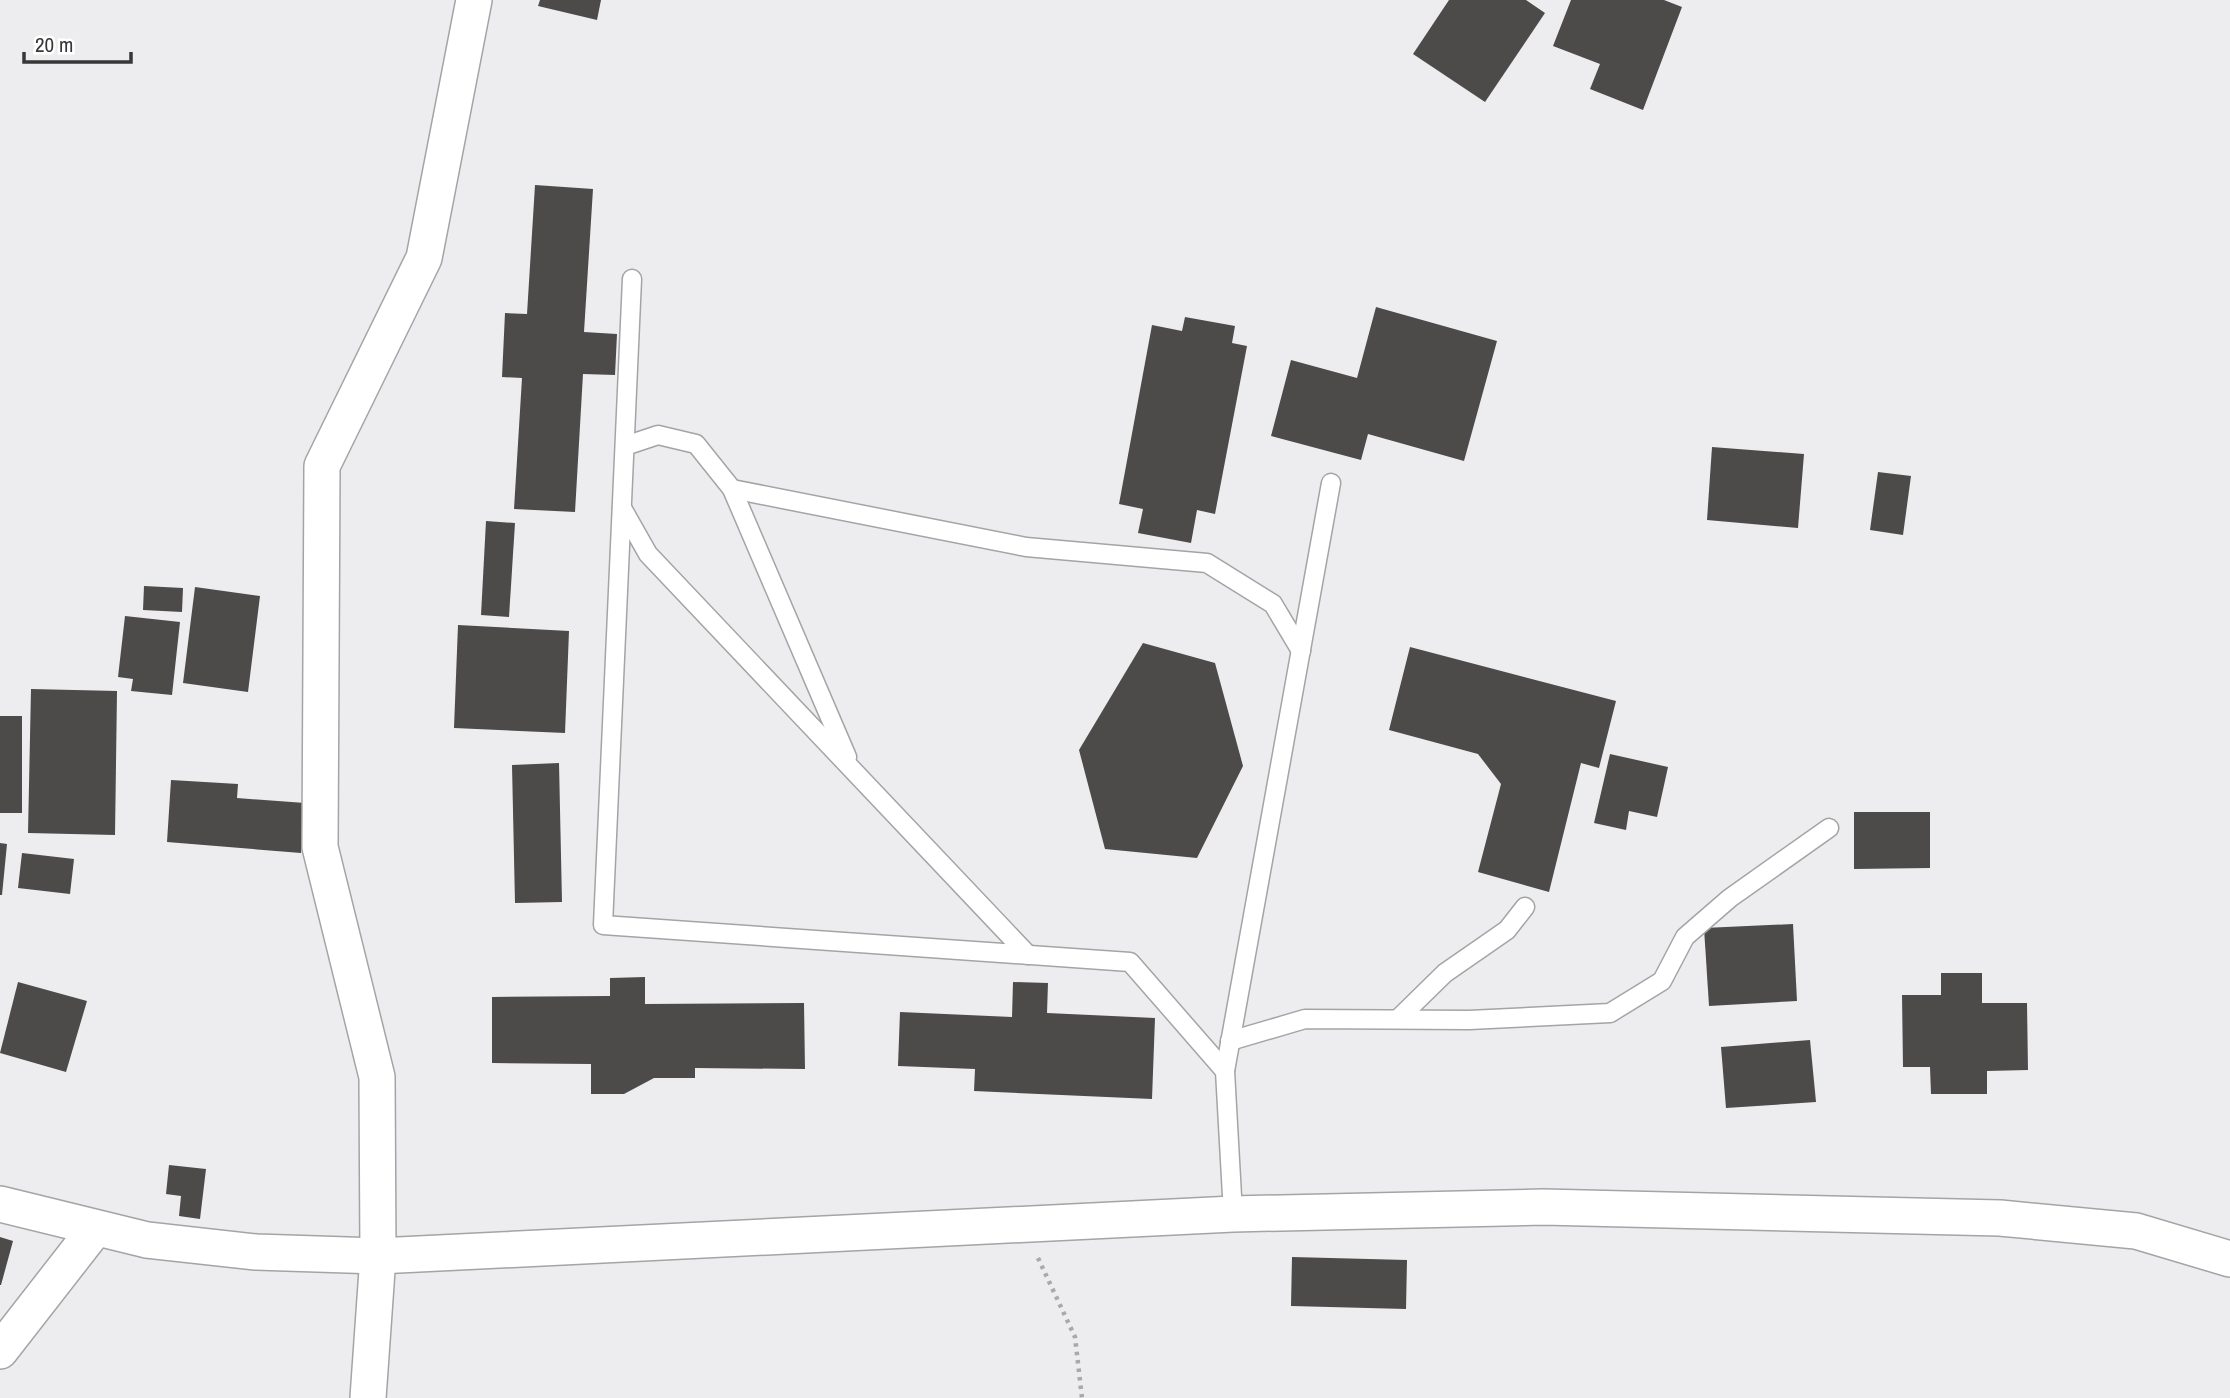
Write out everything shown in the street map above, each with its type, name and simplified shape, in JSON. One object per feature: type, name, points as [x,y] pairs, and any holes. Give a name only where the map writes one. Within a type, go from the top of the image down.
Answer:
[{"type":"street","points":[[368,1398],[378,1256],[377,1077],[320,847],[322,466],[424,258],[474,0]]},
{"type":"street","points":[[0,1204],[147,1240],[256,1252],[378,1256],[1233,1214],[1543,1207],[2000,1219],[2136,1231],[2230,1259]]},
{"type":"street","points":[[0,1351],[95,1229]]},
{"type":"lane","points":[[632,279],[603,925],[1130,962],[1225,1071]]},
{"type":"lane","points":[[625,446],[658,435],[696,444],[732,489],[852,769]]},
{"type":"lane","points":[[1233,1214],[1225,1071],[1331,483]]},
{"type":"lane","points":[[732,489],[1026,547],[1207,563],[1273,604],[1301,650]]},
{"type":"lane","points":[[622,508],[648,554],[1028,955]]},
{"type":"lane","points":[[1230,1041],[1305,1019],[1469,1020],[1610,1013],[1662,981],[1685,937],[1730,898],[1829,828]]},
{"type":"lane","points":[[1398,1019],[1445,973],[1507,930],[1525,907]]},
{"type":"path","points":[[1023,1226],[1074,1337],[1082,1398]]},
{"type":"building","points":[[540,0],[601,0],[597,20],[538,6]]},
{"type":"building","points":[[1449,0],[1526,0],[1545,13],[1485,102],[1413,54]]},
{"type":"building","points":[[1571,0],[1664,0],[1682,7],[1643,110],[1590,89],[1600,64],[1553,46]]},
{"type":"building","points":[[535,185],[593,189],[584,332],[617,334],[615,375],[583,374],[575,512],[514,509],[522,378],[502,377],[505,313],[527,314]]},
{"type":"building","points":[[1376,307],[1497,341],[1464,461],[1368,434],[1361,460],[1271,436],[1291,360],[1357,378]]},
{"type":"building","points":[[1185,317],[1235,326],[1232,343],[1247,346],[1215,514],[1197,510],[1191,543],[1138,533],[1143,509],[1119,504],[1152,325],[1182,331]]},
{"type":"building","points":[[1712,447],[1804,454],[1798,528],[1707,520]]},
{"type":"building","points":[[1878,472],[1911,476],[1903,535],[1870,530]]},
{"type":"building","points":[[486,521],[515,523],[509,617],[481,615]]},
{"type":"building","points":[[144,586],[183,588],[182,612],[143,610]]},
{"type":"building","points":[[195,587],[260,596],[248,692],[183,683]]},
{"type":"building","points":[[125,616],[180,622],[172,695],[131,691],[133,679],[118,677]]},
{"type":"building","points":[[458,625],[569,631],[565,733],[454,728]]},
{"type":"building","points":[[1143,643],[1215,663],[1243,766],[1197,858],[1105,849],[1079,750]]},
{"type":"building","points":[[1410,647],[1616,701],[1599,768],[1581,763],[1549,892],[1478,872],[1501,784],[1478,754],[1389,730]]},
{"type":"building","points":[[31,689],[117,691],[115,835],[28,833]]},
{"type":"building","points":[[0,716],[22,716],[22,813],[0,813]]},
{"type":"building","points":[[1610,754],[1668,767],[1657,817],[1629,811],[1626,830],[1594,823]]},
{"type":"building","points":[[559,763],[562,902],[515,903],[512,765]]},
{"type":"building","points":[[171,780],[238,784],[237,798],[305,803],[301,853],[167,842]]},
{"type":"building","points":[[1854,812],[1930,812],[1930,868],[1854,869]]},
{"type":"building","points":[[0,843],[7,844],[2,895],[0,895]]},
{"type":"building","points":[[22,853],[74,859],[70,894],[18,888]]},
{"type":"building","points":[[1793,924],[1797,1001],[1709,1006],[1704,928]]},
{"type":"building","points":[[1941,973],[1982,973],[1982,1003],[2027,1003],[2028,1070],[1987,1071],[1987,1094],[1931,1094],[1930,1067],[1903,1067],[1902,995],[1941,995]]},
{"type":"building","points":[[645,977],[645,1004],[804,1003],[805,1069],[695,1068],[695,1078],[654,1078],[624,1094],[591,1094],[591,1064],[492,1063],[492,997],[610,996],[610,978]]},
{"type":"building","points":[[18,982],[87,1001],[66,1072],[0,1053]]},
{"type":"building","points":[[1013,982],[1048,983],[1047,1013],[1155,1018],[1152,1099],[974,1091],[975,1069],[898,1066],[900,1012],[1012,1017]]},
{"type":"building","points":[[1810,1040],[1816,1102],[1726,1108],[1721,1047]]},
{"type":"building","points":[[169,1165],[206,1169],[200,1219],[179,1216],[181,1196],[166,1194]]},
{"type":"building","points":[[0,1237],[13,1241],[1,1285],[0,1285]]},
{"type":"building","points":[[1292,1257],[1407,1260],[1406,1309],[1291,1306]]}]
